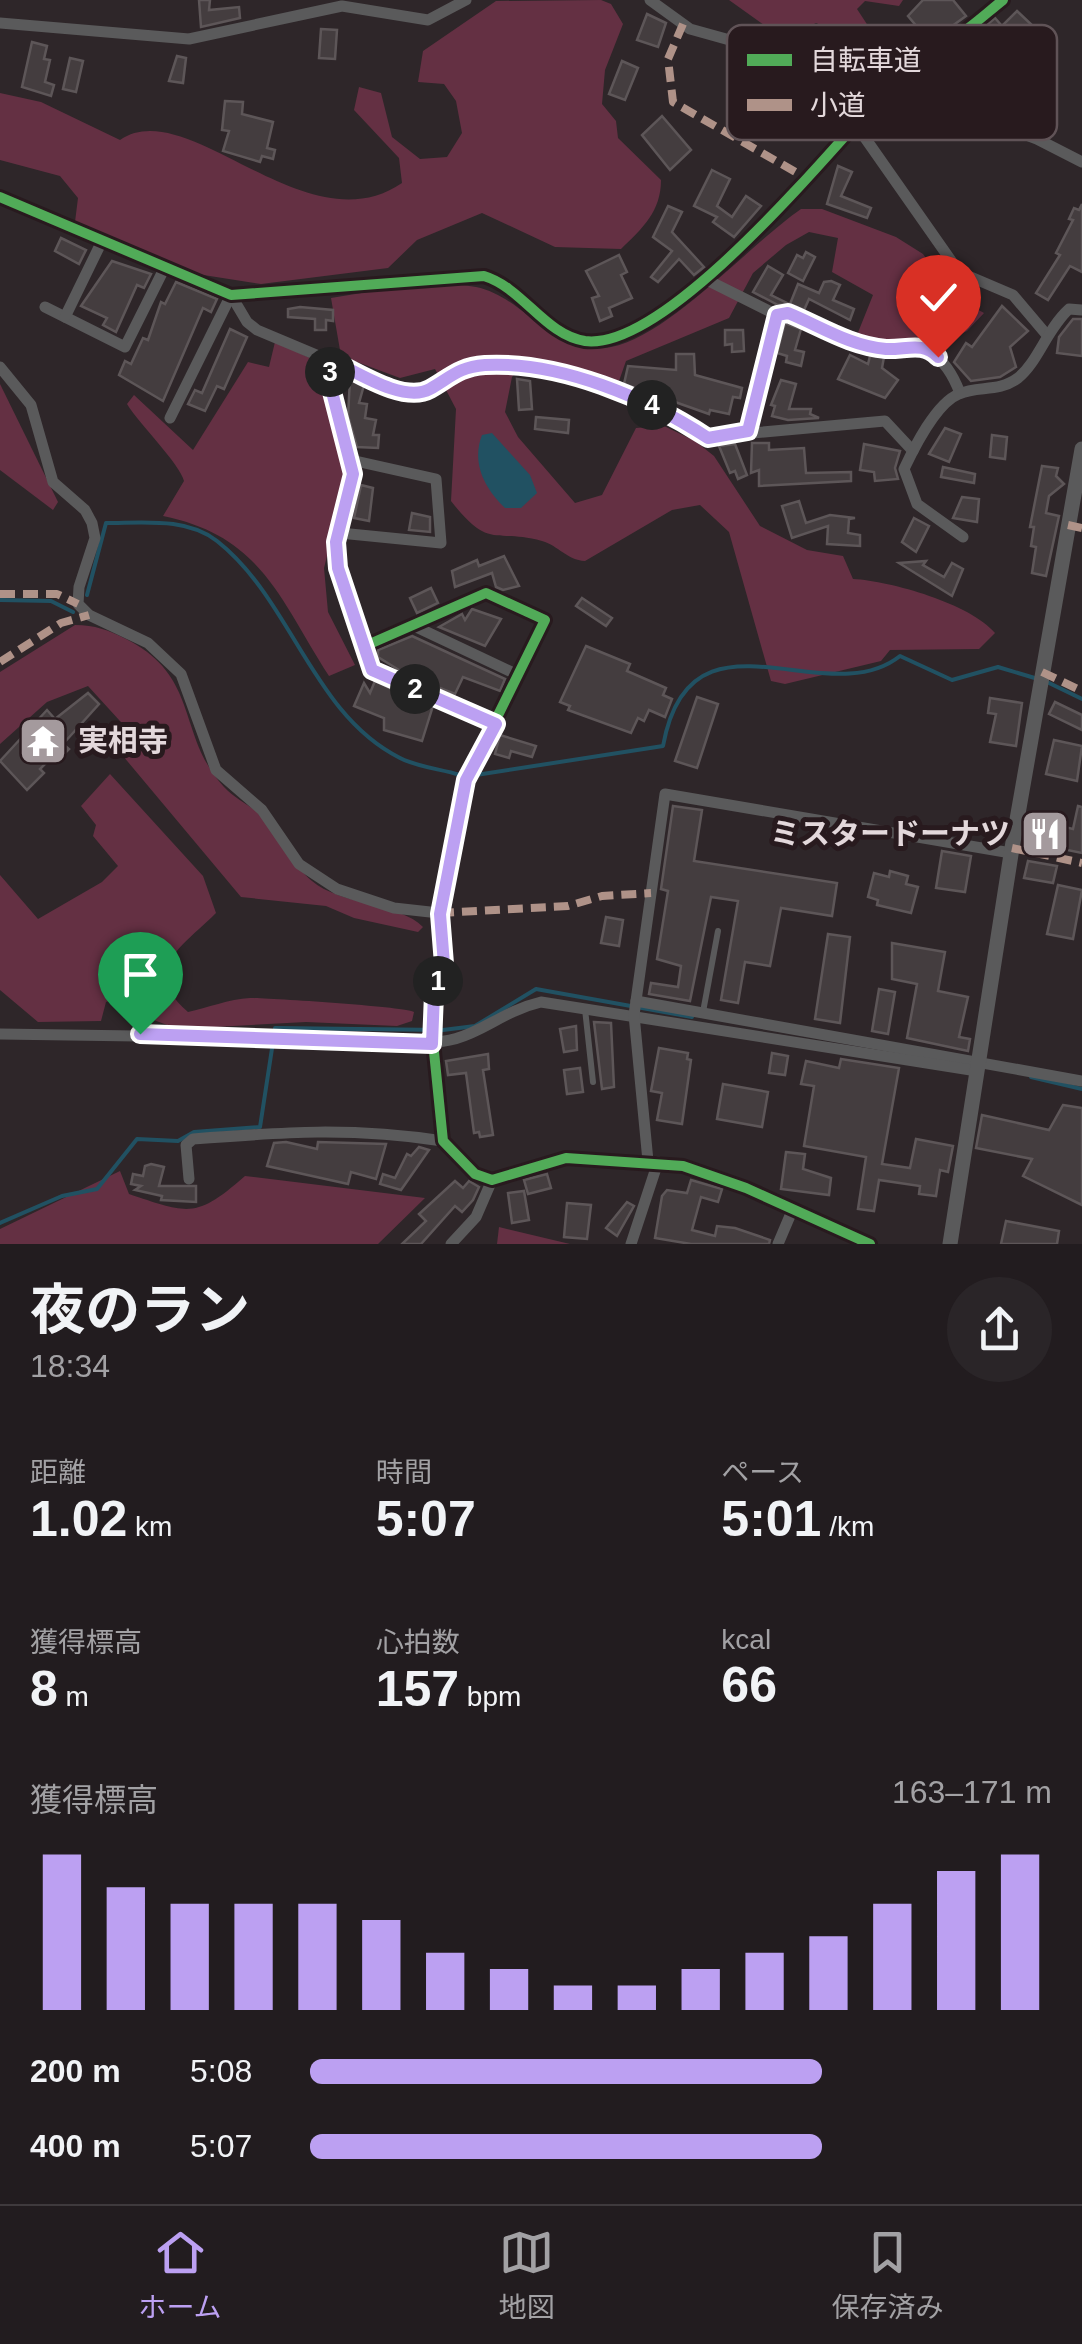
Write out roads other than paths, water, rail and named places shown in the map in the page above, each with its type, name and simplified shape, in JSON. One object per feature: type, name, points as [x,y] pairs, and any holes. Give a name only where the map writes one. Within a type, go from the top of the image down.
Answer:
[{"type":"street","points":[[0,23],[189,39],[342,6],[428,20],[466,0]]},
{"type":"street","points":[[650,0],[690,29],[727,39]]},
{"type":"street","points":[[970,25],[1002,0]]},
{"type":"street","points":[[0,196],[231,294],[484,276],[512,288],[566,334],[599,341],[619,340],[638,329],[748,239],[842,140]]},
{"type":"street","points":[[867,140],[959,272],[1012,295],[1046,334]]},
{"type":"street","points":[[1039,140],[1082,162]]},
{"type":"street","points":[[65,317],[104,239]]},
{"type":"street","points":[[45,307],[125,347],[166,266]]},
{"type":"street","points":[[703,278],[777,315],[788,313],[854,343],[888,349],[923,347],[934,352],[960,393]]},
{"type":"street","points":[[231,294],[250,327],[413,392],[429,390],[462,368],[488,365],[554,371],[662,407],[708,438],[748,431],[833,429],[885,421],[912,451]]},
{"type":"street","points":[[170,418],[231,294]]},
{"type":"street","points":[[963,537],[917,504],[904,469],[912,451],[944,406],[960,393],[1000,389],[1016,379],[1046,334],[1069,309],[1082,310]]},
{"type":"street","points":[[748,431],[777,315]]},
{"type":"street","points":[[329,359],[331,388],[350,460],[352,492],[336,542],[343,590],[372,670],[496,724]]},
{"type":"street","points":[[0,367],[31,405],[53,482],[85,510],[92,523],[95,538],[79,586],[78,604],[89,616],[148,644],[181,674],[216,770],[262,810],[299,864],[337,889],[394,908],[440,914]]},
{"type":"street","points":[[950,1244],[1012,852],[1082,450]]},
{"type":"street","points":[[340,533],[441,543],[436,480],[350,460]]},
{"type":"street","points":[[365,646],[486,592],[545,620],[466,780],[440,914],[444,964],[432,1034],[443,1141]]},
{"type":"street","points":[[412,625],[518,675]]},
{"type":"street","points":[[631,1244],[653,1162],[635,1008],[665,794],[1012,852]]},
{"type":"street","points":[[0,1034],[479,1034],[524,1006],[541,1002],[584,1008],[703,1012],[978,1065]]},
{"type":"street","points":[[635,1008],[1082,1082]]},
{"type":"street","points":[[189,1179],[186,1145],[193,1139],[312,1129],[367,1130],[443,1141],[475,1174],[492,1180],[550,1160],[653,1162],[730,1182],[870,1244]]},
{"type":"street","points":[[450,1244],[476,1217],[492,1180]]},
{"type":"street","points":[[778,1244],[792,1211]]},
{"type":"lane","points":[[703,1012],[718,931]]},
{"type":"lane","points":[[584,1008],[593,1082]]},
{"type":"water","points":[[492,433],[530,475],[537,493],[521,508],[505,508],[482,475],[479,445],[482,435]]},
{"type":"waterway","points":[[87,595],[106,523],[164,523],[205,533],[243,565],[323,686],[370,738],[407,761],[460,775]]},
{"type":"waterway","points":[[0,600],[51,601],[73,612]]},
{"type":"waterway","points":[[476,775],[663,746],[678,701],[701,677],[730,667],[836,674],[870,671],[900,656],[952,680],[998,667],[1038,679]]},
{"type":"waterway","points":[[1047,682],[1082,699]]},
{"type":"waterway","points":[[275,1033],[275,1028],[443,1030],[475,1026],[536,989],[692,1017]]},
{"type":"waterway","points":[[0,1223],[62,1196],[97,1189],[137,1139],[178,1141],[194,1132],[260,1127],[273,1042]]},
{"type":"waterway","points":[[1031,1077],[1082,1089]]},
{"type":"place","name":"実相寺","points":[[43,741]]},
{"type":"place","name":"ミスタードーナツ","points":[[1045,834]]}]
